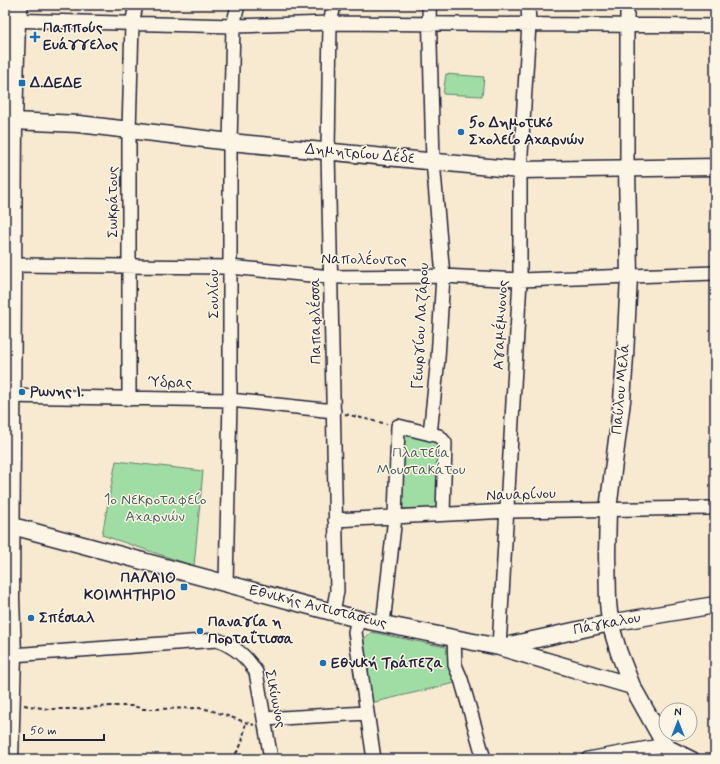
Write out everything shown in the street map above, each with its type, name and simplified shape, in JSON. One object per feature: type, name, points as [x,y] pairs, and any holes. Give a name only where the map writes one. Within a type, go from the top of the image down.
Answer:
[{"type":"main road","points":[[9,759],[11,703],[8,599],[8,335],[12,265],[9,120],[13,16]]},
{"type":"street","name":"Σωκράτους","points":[[129,399],[130,131],[132,24],[136,5]]},
{"type":"street","name":"Σουλίου","points":[[226,584],[230,400],[230,142],[233,26],[238,5]]},
{"type":"street","name":"Παπαφλέσσα","points":[[333,612],[337,591],[328,151],[330,23],[334,5]]},
{"type":"street","name":"Γεωργίου Λαζάρου","points":[[429,5],[433,161],[443,276],[438,358],[430,434]]},
{"type":"street","name":"Αγαμέμνονος","points":[[499,647],[508,511],[520,280],[520,170],[529,24],[528,5]]},
{"type":"street","name":"Παύλου Μελά","points":[[627,5],[628,276],[622,401],[608,509],[607,554],[610,623],[619,653],[632,686],[668,752]]},
{"type":"street","points":[[13,16],[132,24],[233,26],[330,23],[430,25],[529,24],[715,26]]},
{"type":"street","name":"Δημητρίου Δέδε","points":[[9,120],[78,124],[230,142],[520,170],[715,167]]},
{"type":"street","name":"Ναπολέοντος","points":[[12,265],[230,267],[331,277],[443,276],[520,280],[715,273]]},
{"type":"street","name":"Ύδρας","points":[[8,395],[129,399],[230,400],[334,411]]},
{"type":"street","points":[[383,624],[395,517],[398,426],[439,436],[445,443],[443,514]]},
{"type":"street","name":"Ναυαρίνου","points":[[335,520],[508,511],[709,508]]},
{"type":"street","name":"Εθνικής Αντιστάσεως","points":[[8,525],[358,619],[499,647],[632,686]]},
{"type":"street","name":"Πάγκαλου","points":[[499,647],[610,623],[715,605]]},
{"type":"street","points":[[358,619],[355,632],[374,759]]},
{"type":"street","points":[[454,638],[455,664],[461,679],[484,759]]},
{"type":"street","name":"Σικύωνος","points":[[10,665],[101,648],[217,640],[226,644],[248,660],[256,672],[271,759]]},
{"type":"street","points":[[264,723],[366,713]]},
{"type":"street","points":[[588,759],[668,752],[693,759]]},
{"type":"path","points":[[334,411],[398,426]]},
{"type":"path","points":[[11,703],[48,709],[78,709],[110,706],[133,706],[153,710],[199,708],[210,710],[246,722],[264,723]]},
{"type":"path","points":[[231,759],[240,750],[243,742],[246,722]]},
{"type":"green space","points":[[446,74],[484,77],[482,96],[443,94]]},
{"type":"green space","name":"Πλατεία Μουστακάτου","points":[[402,431],[435,440],[444,447],[439,510],[398,509]]},
{"type":"green space","name":"1ο Νεκροταφείο Αχαρνών","points":[[116,461],[203,471],[194,566],[102,535]]},
{"type":"green space","points":[[371,632],[450,648],[448,665],[455,683],[371,703],[361,643]]},
{"type":"place","name":"Παππούς Ευάγγελος","points":[[35,37]]},
{"type":"place","name":"Δ.ΔΕΔΕ","points":[[22,83]]},
{"type":"place","name":"5ο Δημοτικό Σχολείο Αχαρνών","points":[[461,132]]},
{"type":"place","name":"Ρωνης Ι.","points":[[22,392]]},
{"type":"place","name":"ΠΑΛΑΙΟ ΚΟΙΜΗΤΗΡΙΟ","points":[[184,587]]},
{"type":"place","name":"Σπέσιαλ","points":[[31,618]]},
{"type":"place","name":"Παναγία η Πορταΐτισσα","points":[[200,631]]},
{"type":"place","name":"Εθνική Τράπεζα","points":[[323,663]]}]
